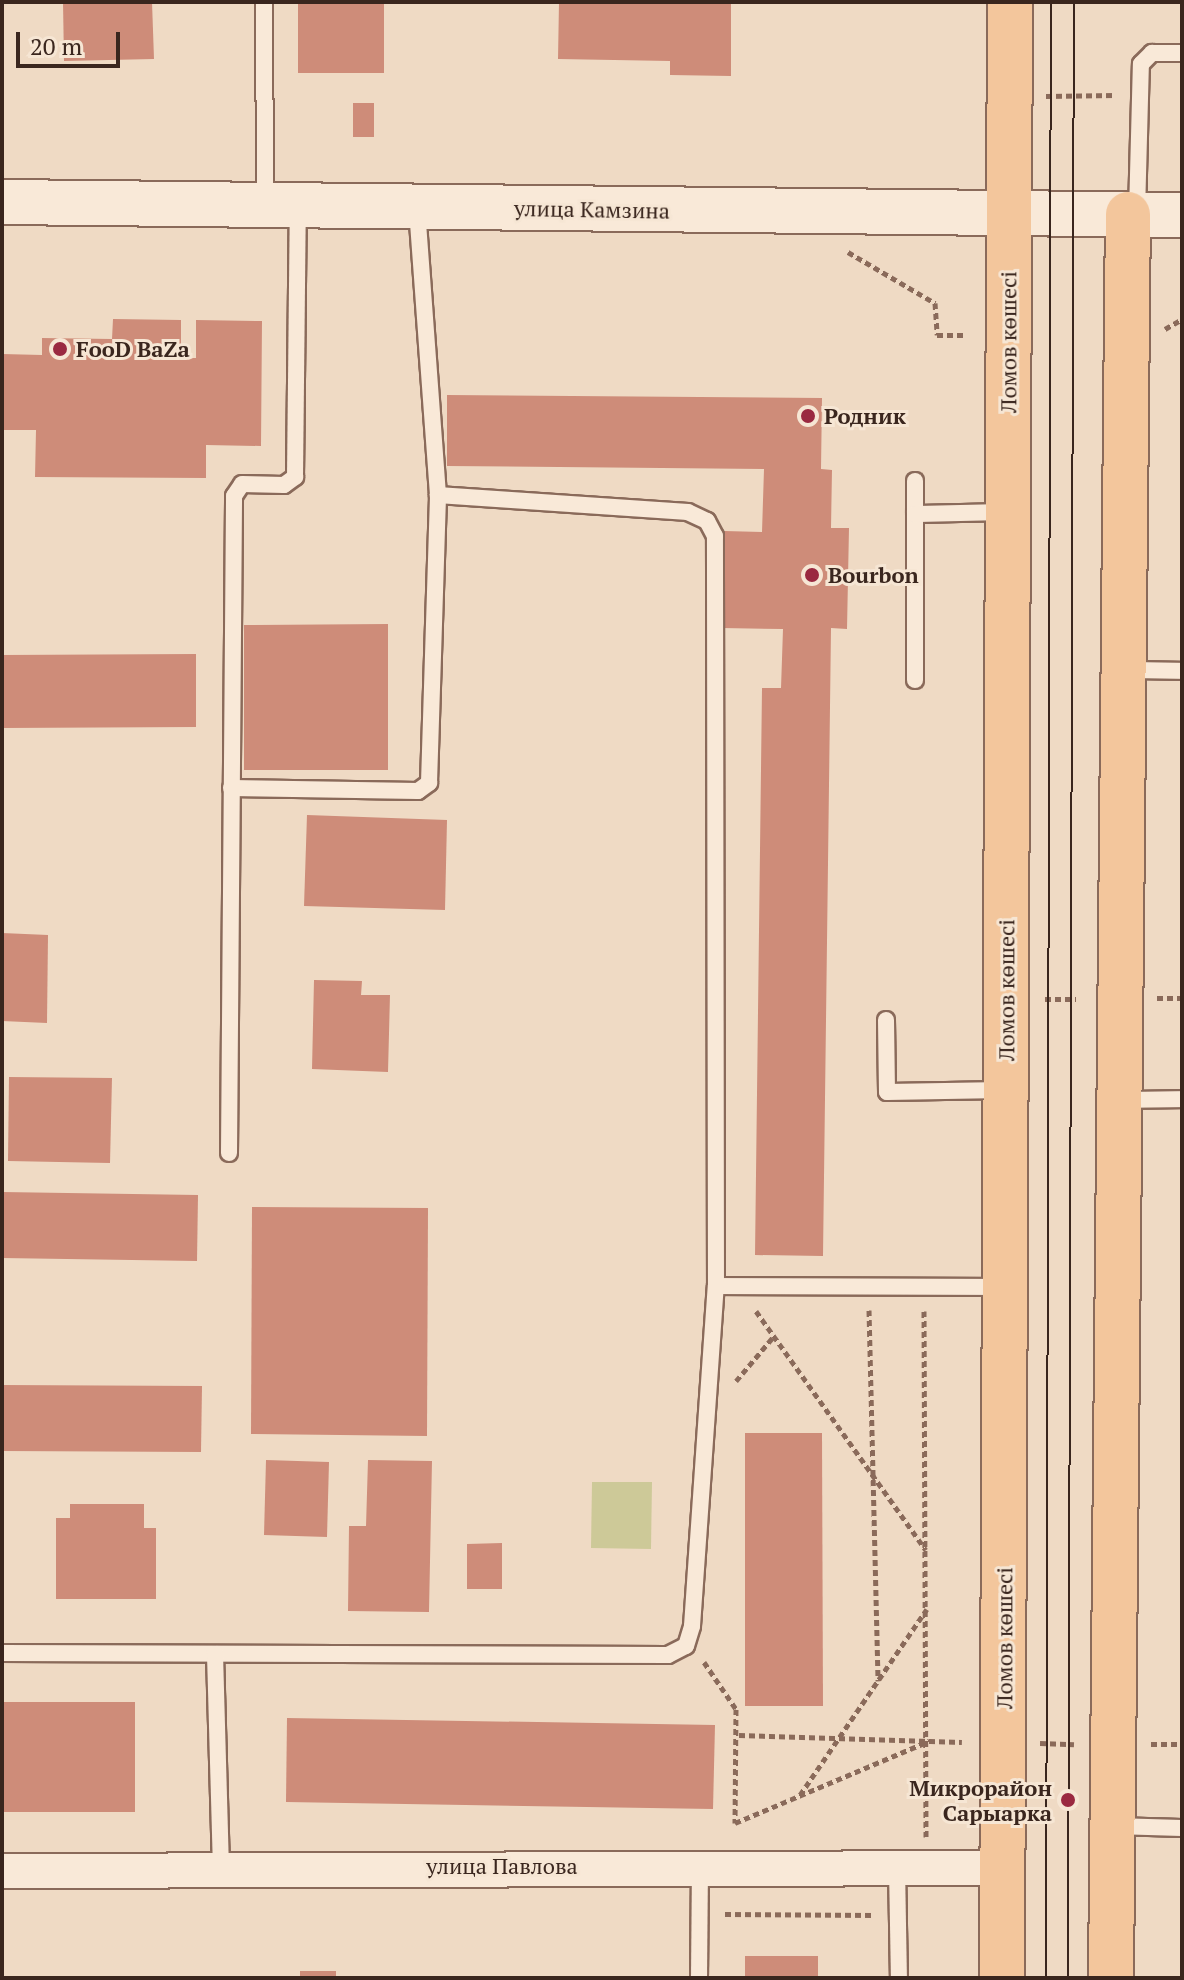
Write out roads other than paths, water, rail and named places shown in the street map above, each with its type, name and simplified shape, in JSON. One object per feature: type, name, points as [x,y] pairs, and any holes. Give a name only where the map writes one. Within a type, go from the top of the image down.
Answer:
[{"type":"main road","name":"Ломов көшесі","points":[[1002,1978],[1010,2]]},
{"type":"main road","name":"улица Камзина","points":[[2,202],[417,205],[1008,217],[1182,215]]},
{"type":"main road","points":[[1111,1978],[1124,670],[1133,214]]},
{"type":"street","name":"улица Павлова","points":[[2,1871],[700,1865],[1003,1868]]},
{"type":"lane","points":[[229,1153],[234,496],[242,484],[284,485],[295,477],[282,204],[264,2]]},
{"type":"lane","points":[[1133,214],[1141,64],[1152,53],[1182,53]]},
{"type":"lane","points":[[231,788],[418,791],[429,783],[438,495],[417,205]]},
{"type":"lane","points":[[915,481],[915,680]]},
{"type":"lane","points":[[2,1653],[668,1655],[686,1646],[716,1286],[715,536],[707,521],[688,512],[438,495]]},
{"type":"lane","points":[[915,514],[1007,512]]},
{"type":"lane","points":[[1124,670],[1182,671]]},
{"type":"lane","points":[[886,1020],[887,1092],[1005,1090]]},
{"type":"lane","points":[[1120,1100],[1182,1099]]},
{"type":"lane","points":[[716,1286],[1005,1287]]},
{"type":"lane","points":[[215,1654],[221,1869]]},
{"type":"lane","points":[[1113,1826],[1182,1828]]},
{"type":"lane","points":[[699,1978],[700,1865]]},
{"type":"lane","points":[[899,1978],[898,1915],[911,1867]]},
{"type":"tram line","points":[[1046,1978],[1051,2]]},
{"type":"tram line","points":[[1068,1978],[1074,2]]},
{"type":"place","name":"FooD BaZa","points":[[60,349]]},
{"type":"place","name":"Родник","points":[[808,416]]},
{"type":"place","name":"Bourbon","points":[[812,575]]},
{"type":"place","name":"Микрорайон Сарыарка","points":[[1068,1800]]}]
